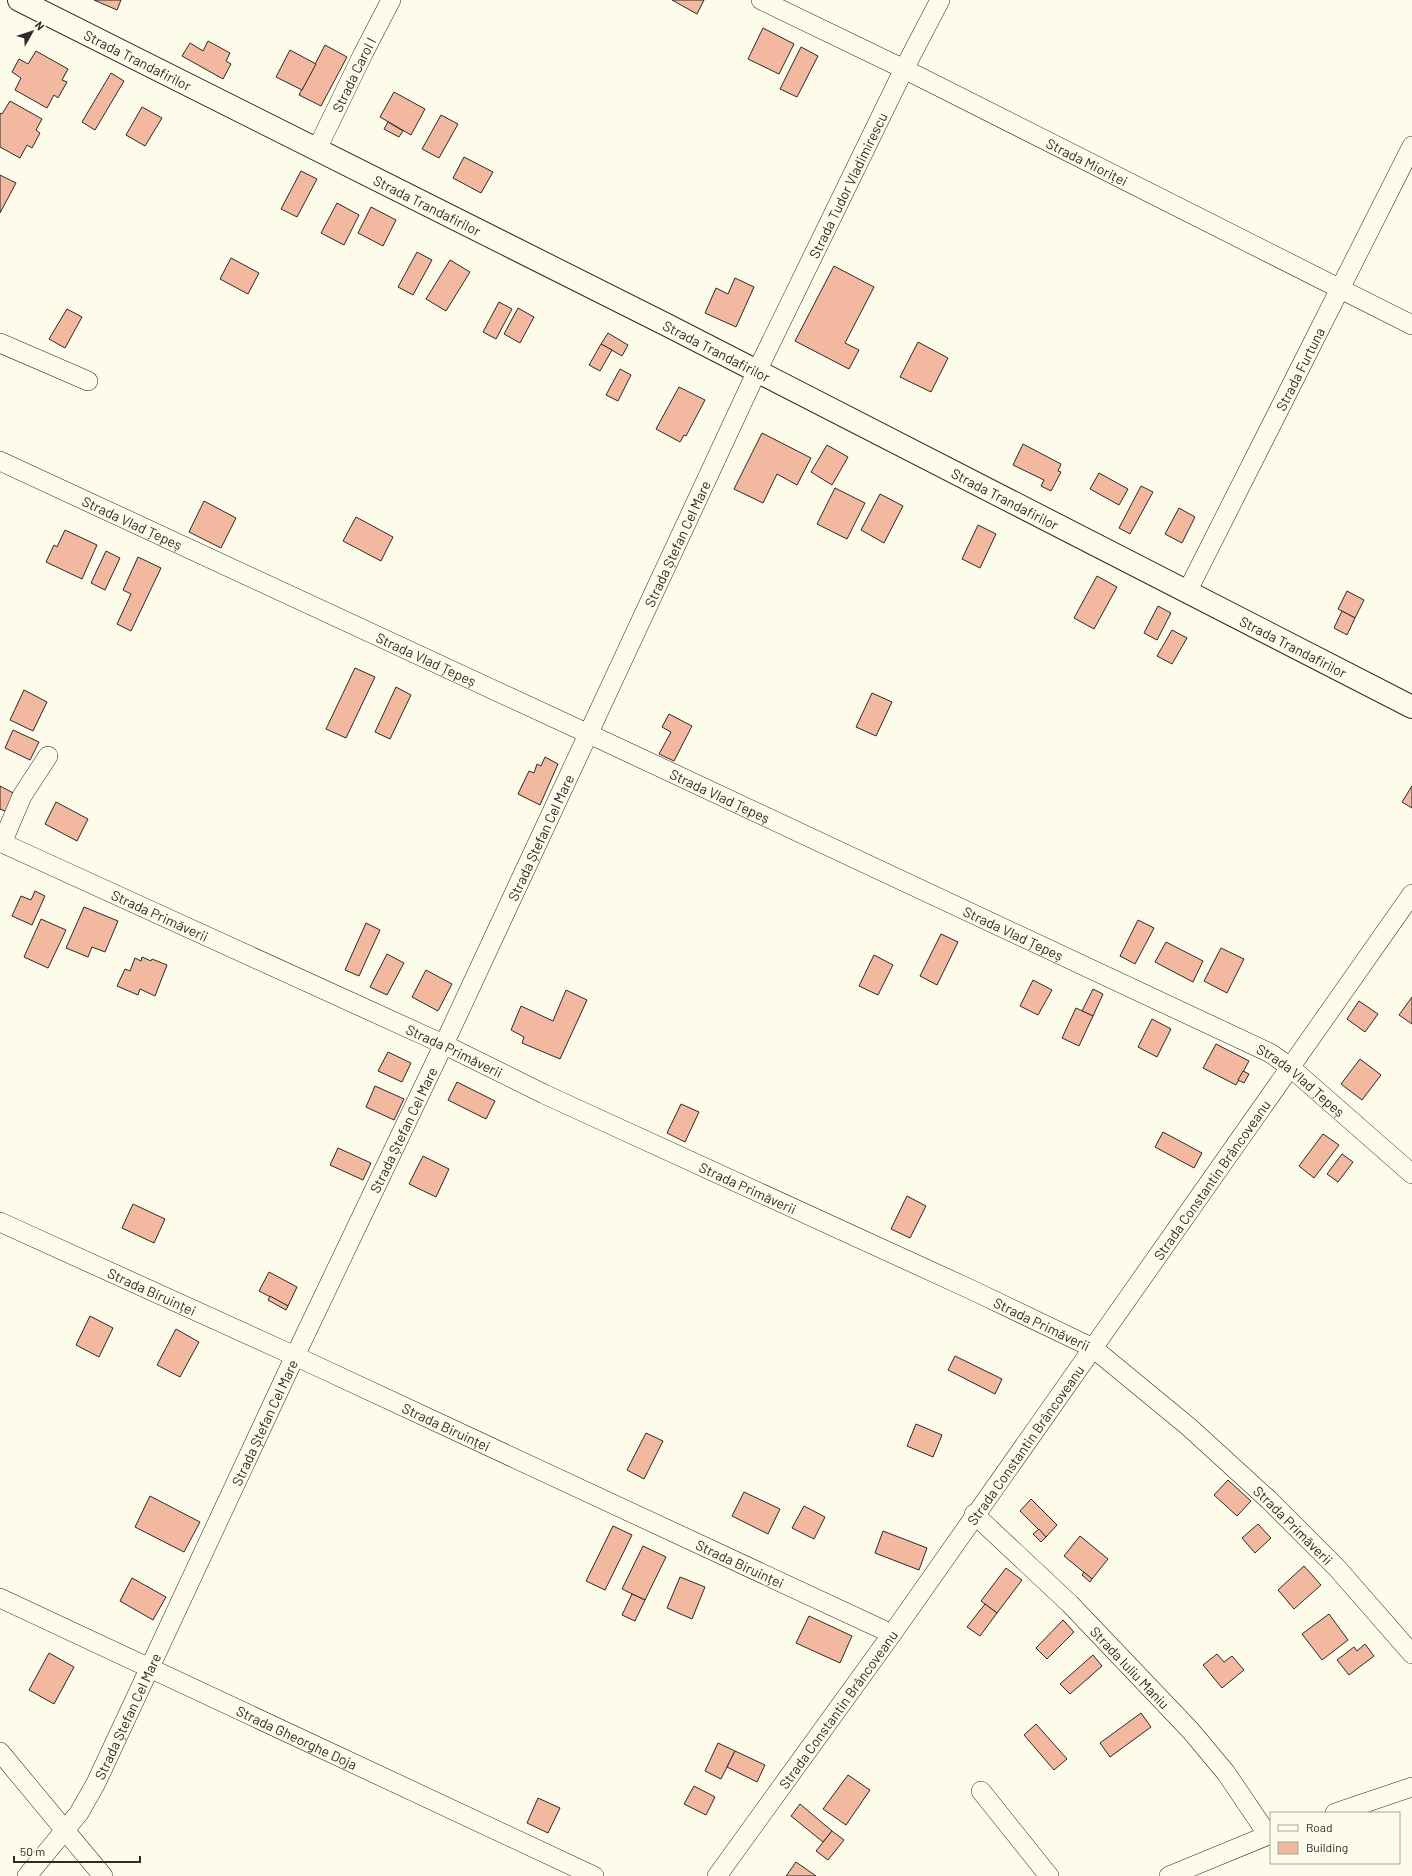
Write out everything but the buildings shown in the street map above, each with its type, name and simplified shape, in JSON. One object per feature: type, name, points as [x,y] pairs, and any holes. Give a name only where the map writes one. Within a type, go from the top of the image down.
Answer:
[{"type":"main road","name":"Strada Trandafirilor","points":[[19,0],[757,371],[1412,706]]},
{"type":"street","name":"Strada Carol I","points":[[317,149],[391,0]]},
{"type":"street","name":"Strada Mioriței","points":[[761,0],[904,69],[1412,325]]},
{"type":"street","name":"Strada Tudor Vladimirescu","points":[[757,371],[904,69],[940,0]]},
{"type":"street","name":"Strada Furtuna","points":[[1187,592],[1339,288],[1412,146]]},
{"type":"street","points":[[0,344],[88,381]]},
{"type":"street","name":"Strada Ștefan Cel Mare","points":[[26,1876],[63,1830],[79,1813],[96,1783],[757,371]]},
{"type":"street","name":"Strada Vlad Țepeș","points":[[0,461],[1270,1053],[1290,1066],[1304,1081],[1412,1174]]},
{"type":"street","points":[[1,843],[22,796],[48,756]]},
{"type":"street","name":"Strada Primăverii","points":[[1,843],[443,1044],[552,1098],[972,1290],[1093,1348],[1189,1427],[1269,1500],[1337,1568],[1412,1654]]},
{"type":"street","name":"Strada Constantin Brâncoveanu","points":[[717,1876],[892,1634],[974,1514],[1093,1348],[1412,894]]},
{"type":"street","name":"Strada Biruinței","points":[[0,1222],[296,1356],[892,1634]]},
{"type":"street","name":"Strada Iuliu Maniu","points":[[974,1514],[1070,1604],[1192,1731],[1226,1773],[1270,1835]]},
{"type":"street","name":"Strada Gheorghe Doja","points":[[0,1598],[594,1876]]},
{"type":"street","points":[[0,1752],[63,1830],[103,1876]]},
{"type":"street","points":[[1338,1812],[1412,1787]]},
{"type":"street","points":[[981,1791],[1049,1876]]},
{"type":"street","points":[[1169,1876],[1270,1835]]}]
